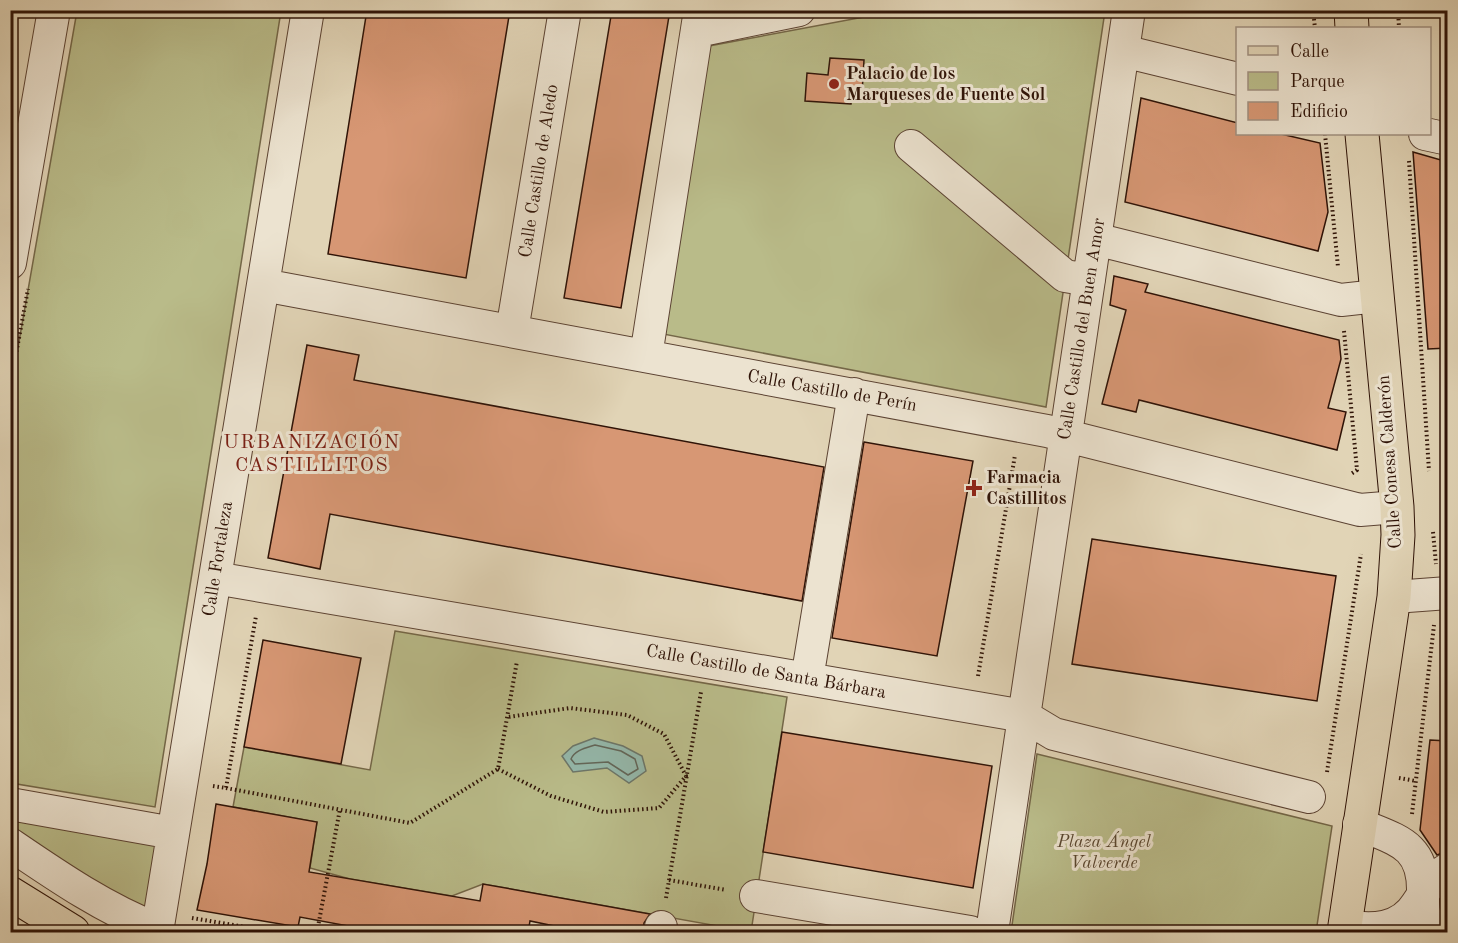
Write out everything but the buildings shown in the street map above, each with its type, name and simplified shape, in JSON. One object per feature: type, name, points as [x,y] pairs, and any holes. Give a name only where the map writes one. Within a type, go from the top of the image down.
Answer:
[{"type":"main road","points":[[1351,10],[1352,27]]},
{"type":"main road","name":"Calle Conesa Calderón","points":[[1344,929],[1394,597],[1398,535],[1362,135]]},
{"type":"main road","points":[[10,893],[73,933]]},
{"type":"street","points":[[10,263],[24,101],[54,10]]},
{"type":"street","name":"Calle Fortaleza","points":[[165,926],[173,833],[308,10]]},
{"type":"street","name":"Calle Castillo de Aledo","points":[[513,331],[565,10]]},
{"type":"street","points":[[646,356],[698,21],[800,10]]},
{"type":"street","name":"Calle Castillo del Buen Amor","points":[[992,933],[1129,10]]},
{"type":"street","points":[[1123,51],[1236,79]]},
{"type":"street","points":[[1417,145],[1448,139]]},
{"type":"street","points":[[911,146],[1065,276],[1089,280]]},
{"type":"street","points":[[1095,239],[1341,300],[1377,296]]},
{"type":"street","name":"Calle Castillo de Perín","points":[[263,285],[1066,435],[1360,510],[1397,507]]},
{"type":"street","points":[[807,679],[854,394]]},
{"type":"street","name":"Calle Castillo de Santa Bárbara","points":[[215,578],[1024,716],[1054,734],[1318,787]]},
{"type":"street","points":[[1394,597],[1443,594]]},
{"type":"street","points":[[10,804],[173,833]]},
{"type":"street","points":[[1359,824],[1396,838],[1412,852],[1422,874],[1424,918],[1431,933]]},
{"type":"street","points":[[10,844],[121,914],[165,926]]},
{"type":"street","points":[[1344,929],[1370,929],[1396,923],[1415,907],[1427,885],[1448,869]]},
{"type":"street","points":[[756,896],[970,933]]},
{"type":"path","points":[[1313,10],[1315,27]]},
{"type":"path","points":[[1398,10],[1399,27]]},
{"type":"path","points":[[1417,145],[1430,476]]},
{"type":"path","points":[[977,687],[1016,445]]},
{"type":"path","points":[[1412,817],[1443,594],[1433,523]]},
{"type":"path","points":[[1318,787],[1362,546]]},
{"type":"path","points":[[226,788],[257,606]]},
{"type":"path","points":[[204,785],[410,823],[498,769],[518,651]]},
{"type":"path","points":[[661,922],[702,683]]},
{"type":"path","points":[[508,717],[570,708],[627,715],[664,734],[686,776]]},
{"type":"path","points":[[498,769],[551,796],[604,812],[659,808],[686,776]]},
{"type":"path","points":[[317,933],[340,809]]},
{"type":"path","points":[[669,880],[756,896]]},
{"type":"path","points":[[165,926],[274,933]]},
{"type":"green space","points":[[77,11],[281,11],[155,807],[11,783],[11,387]]},
{"type":"green space","points":[[896,11],[1105,11],[1046,407],[663,334],[709,46]]},
{"type":"green space","points":[[395,631],[787,697],[751,932],[483,884],[452,896],[350,879],[310,868],[317,822],[233,807],[244,747],[370,770]]},
{"type":"green space","name":"Plaza Ángel Valverde","points":[[1037,754],[1332,826],[1316,932],[1011,932]]},
{"type":"green space","points":[[10,804],[173,833],[157,929],[11,844]]},
{"type":"water","points":[[594,738],[623,746],[642,756],[646,771],[629,783],[607,768],[573,772],[562,756],[573,746]]},
{"type":"place","name":"Palacio de los Marqueses de Fuente Sol","points":[[834,84]]},
{"type":"place","name":"Farmacia Castillitos","points":[[974,488]]},
{"type":"district","name":"URBANIZACIÓN CASTILLITOS","points":[[312,454]]}]
